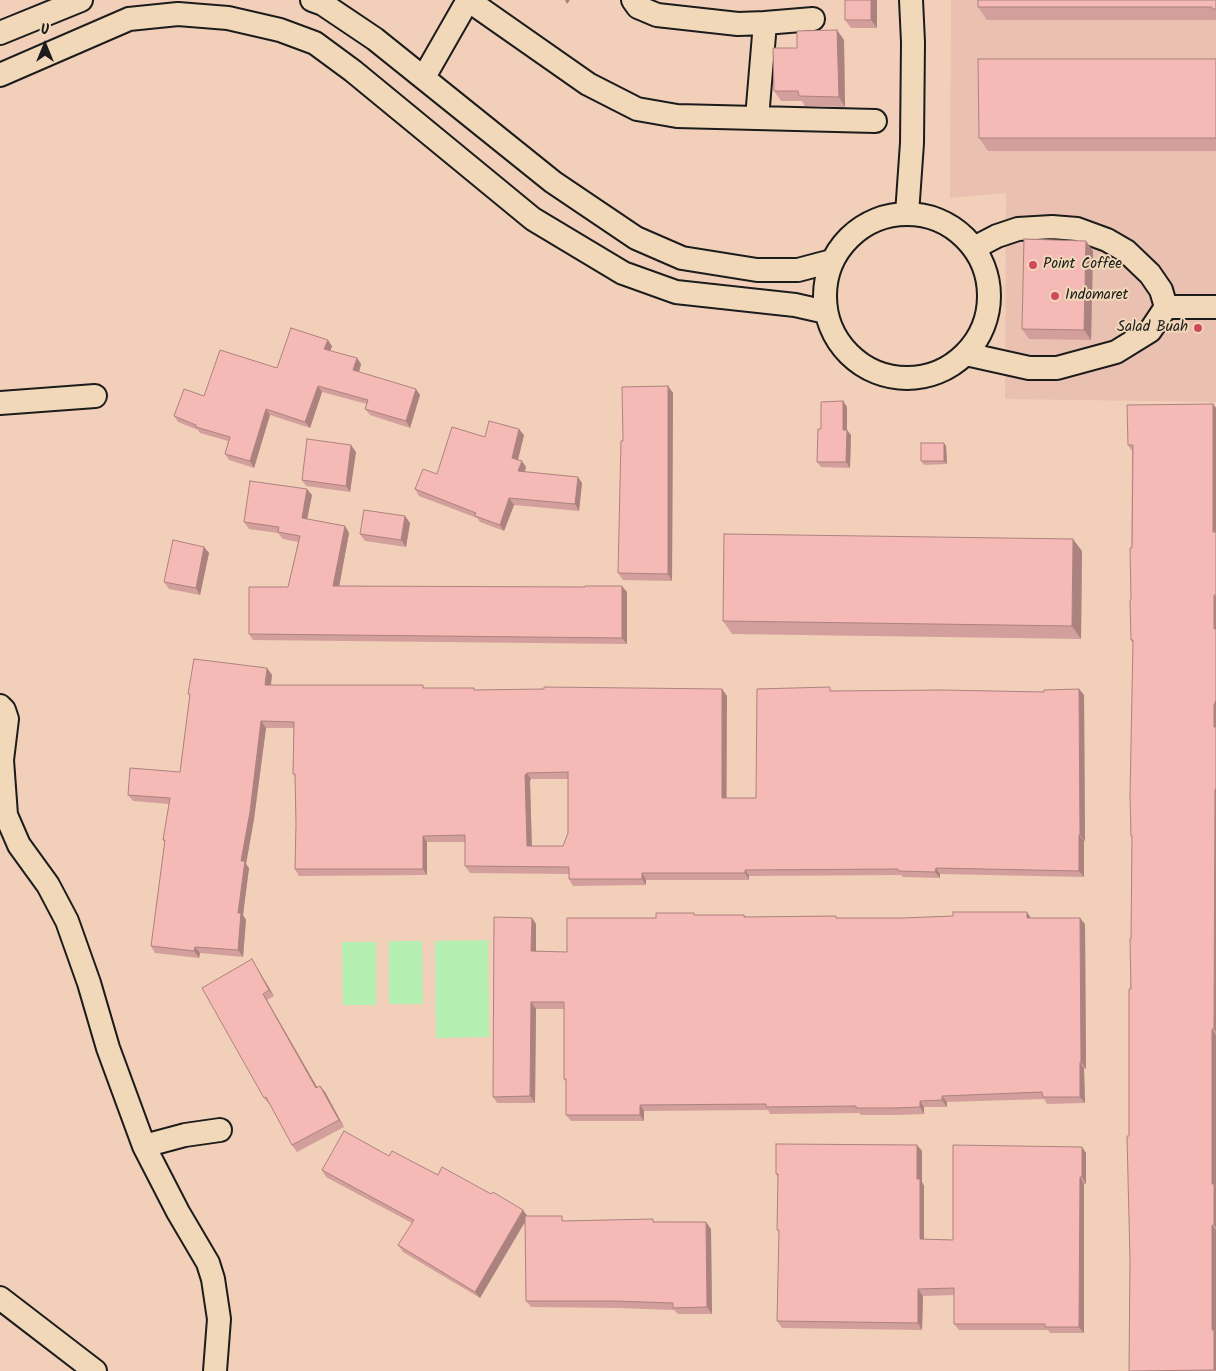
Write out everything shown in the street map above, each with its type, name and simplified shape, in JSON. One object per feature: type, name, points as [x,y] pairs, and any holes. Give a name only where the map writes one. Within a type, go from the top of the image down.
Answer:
[{"type":"street","points":[[0,33],[81,0]]},
{"type":"street","points":[[312,0],[323,4],[374,39],[424,77],[553,182],[636,238],[682,258],[757,270],[798,270],[832,261]]},
{"type":"street","points":[[424,77],[468,0],[588,84],[637,109],[677,116],[875,121]]},
{"type":"street","points":[[633,0],[638,7],[657,16],[738,24],[813,19]]},
{"type":"street","points":[[907,214],[912,143],[913,42],[911,0]]},
{"type":"street","points":[[0,75],[129,19],[178,14],[228,18],[280,30],[315,43],[533,219],[623,273],[676,292],[786,304],[826,312]]},
{"type":"street","points":[[757,118],[764,23]]},
{"type":"street","points":[[907,214],[926,216],[945,223],[961,234],[974,248],[985,268],[990,291],[988,314],[980,335],[966,354],[950,366],[930,375],[910,378],[887,376],[866,367],[847,353],[834,334],[826,312],[825,286],[832,261],[845,242],[863,226],[884,217],[907,214]]},
{"type":"street","points":[[974,248],[997,236],[1018,229],[1052,226],[1077,229],[1107,240],[1126,251],[1150,274],[1161,290],[1166,307]]},
{"type":"street","points":[[966,354],[1029,368],[1057,368],[1116,352],[1150,331],[1166,307]]},
{"type":"street","points":[[1166,307],[1216,307]]},
{"type":"street","points":[[0,403],[96,396]]},
{"type":"street","points":[[0,706],[4,710],[7,719],[2,760],[6,815],[19,845],[48,885],[67,921],[86,974],[108,1048],[144,1146],[178,1212],[208,1263],[213,1279],[219,1319],[215,1371]]},
{"type":"street","points":[[144,1146],[185,1135],[220,1130]]},
{"type":"street","points":[[0,1298],[95,1371]]},
{"type":"shaded area","points":[[951,0],[1216,0],[1216,402],[1005,399],[1006,193],[950,198]]},
{"type":"green space","points":[[488,940],[489,1037],[436,1038],[435,941]]},
{"type":"green space","points":[[389,941],[422,941],[423,1004],[389,1004]]},
{"type":"green space","points":[[342,942],[376,942],[376,1005],[343,1005]]},
{"type":"building","points":[[845,0],[871,0],[871,20],[845,20]]},
{"type":"building","points":[[978,0],[1216,0],[1216,9],[1212,9],[1212,7],[978,7]]},
{"type":"building","points":[[837,30],[839,97],[799,96],[798,91],[774,91],[773,48],[797,48],[797,31]]},
{"type":"building","points":[[978,59],[1216,59],[1216,138],[979,138]]},
{"type":"building","points":[[1024,239],[1086,241],[1084,330],[1022,329]]},
{"type":"building","points":[[291,328],[328,340],[324,349],[357,358],[353,370],[416,389],[406,421],[365,409],[368,400],[318,386],[305,422],[266,409],[250,461],[225,454],[230,437],[196,427],[196,425],[174,416],[184,389],[204,396],[220,350],[277,368]]},
{"type":"building","points":[[668,386],[668,574],[618,573],[621,441],[623,441],[622,387]]},
{"type":"building","points":[[843,401],[843,430],[847,430],[846,462],[817,462],[818,429],[821,429],[821,402]]},
{"type":"building","points":[[1213,404],[1213,532],[1216,532],[1214,629],[1216,629],[1216,700],[1214,705],[1214,727],[1216,727],[1216,789],[1214,1029],[1212,1029],[1212,1184],[1214,1184],[1214,1225],[1212,1225],[1212,1330],[1214,1330],[1214,1370],[1129,1371],[1130,1260],[1127,1136],[1129,1136],[1129,989],[1131,989],[1132,836],[1130,796],[1133,640],[1131,640],[1130,548],[1132,548],[1133,445],[1128,445],[1127,405]]},
{"type":"building","points":[[489,421],[519,429],[512,458],[522,461],[518,471],[578,477],[575,504],[509,498],[500,525],[475,516],[476,513],[415,489],[423,469],[437,474],[452,427],[485,437]]},
{"type":"building","points":[[307,439],[351,445],[346,486],[302,480]]},
{"type":"building","points":[[921,443],[944,443],[944,461],[921,461]]},
{"type":"building","points":[[250,481],[307,489],[302,518],[345,526],[333,586],[622,586],[622,638],[249,634],[249,587],[288,587],[300,536],[278,532],[279,527],[244,522]]},
{"type":"building","points":[[364,510],[405,516],[401,540],[360,534]]},
{"type":"building","points":[[724,534],[1073,539],[1072,626],[723,621]]},
{"type":"building","points":[[173,540],[204,547],[196,588],[164,582]]},
{"type":"building","points":[[194,659],[267,668],[265,685],[423,685],[423,688],[474,688],[474,690],[544,689],[544,687],[722,689],[722,798],[756,798],[757,689],[830,687],[830,691],[942,690],[1044,692],[1044,690],[1079,689],[1079,871],[936,868],[935,872],[898,871],[898,869],[745,870],[745,873],[642,873],[642,879],[569,879],[569,867],[465,866],[465,835],[423,836],[423,869],[295,869],[294,722],[261,721],[250,812],[241,861],[245,861],[238,913],[241,913],[238,950],[195,947],[194,951],[151,946],[165,840],[163,840],[170,798],[128,795],[130,768],[180,772],[190,694],[188,694]],"holes":[[[568,772],[568,833],[563,846],[527,846],[525,775],[527,773]]]},
{"type":"building","points":[[953,912],[1027,912],[1027,918],[1080,918],[1080,1097],[1043,1097],[1042,1092],[942,1096],[942,1100],[920,1101],[920,1107],[894,1108],[856,1108],[856,1106],[766,1107],[766,1104],[640,1105],[640,1115],[566,1115],[564,1002],[531,1002],[530,1096],[493,1097],[494,917],[532,918],[531,951],[567,952],[567,918],[656,918],[656,913],[694,913],[694,915],[744,915],[744,917],[836,916],[836,918],[902,918],[953,916]]},
{"type":"building","points":[[252,959],[269,990],[263,994],[316,1088],[320,1086],[339,1120],[292,1145],[202,988]]},
{"type":"building","points":[[344,1131],[389,1156],[392,1151],[438,1175],[442,1167],[491,1194],[493,1192],[523,1210],[475,1292],[398,1245],[414,1220],[322,1170]]},
{"type":"building","points":[[776,1144],[917,1145],[917,1179],[920,1179],[920,1239],[953,1240],[953,1145],[1082,1147],[1079,1327],[1045,1327],[1045,1324],[954,1324],[954,1288],[918,1289],[918,1323],[777,1321],[779,1230],[777,1230],[778,1174],[776,1174]]},
{"type":"building","points":[[525,1216],[562,1216],[562,1221],[653,1219],[653,1222],[706,1222],[707,1307],[673,1308],[673,1303],[614,1301],[526,1301]]},
{"type":"place","name":"Point Coffee","points":[[1033,265]]},
{"type":"place","name":"Indomaret","points":[[1055,296]]},
{"type":"place","name":"Salad Buah","points":[[1198,328]]}]
